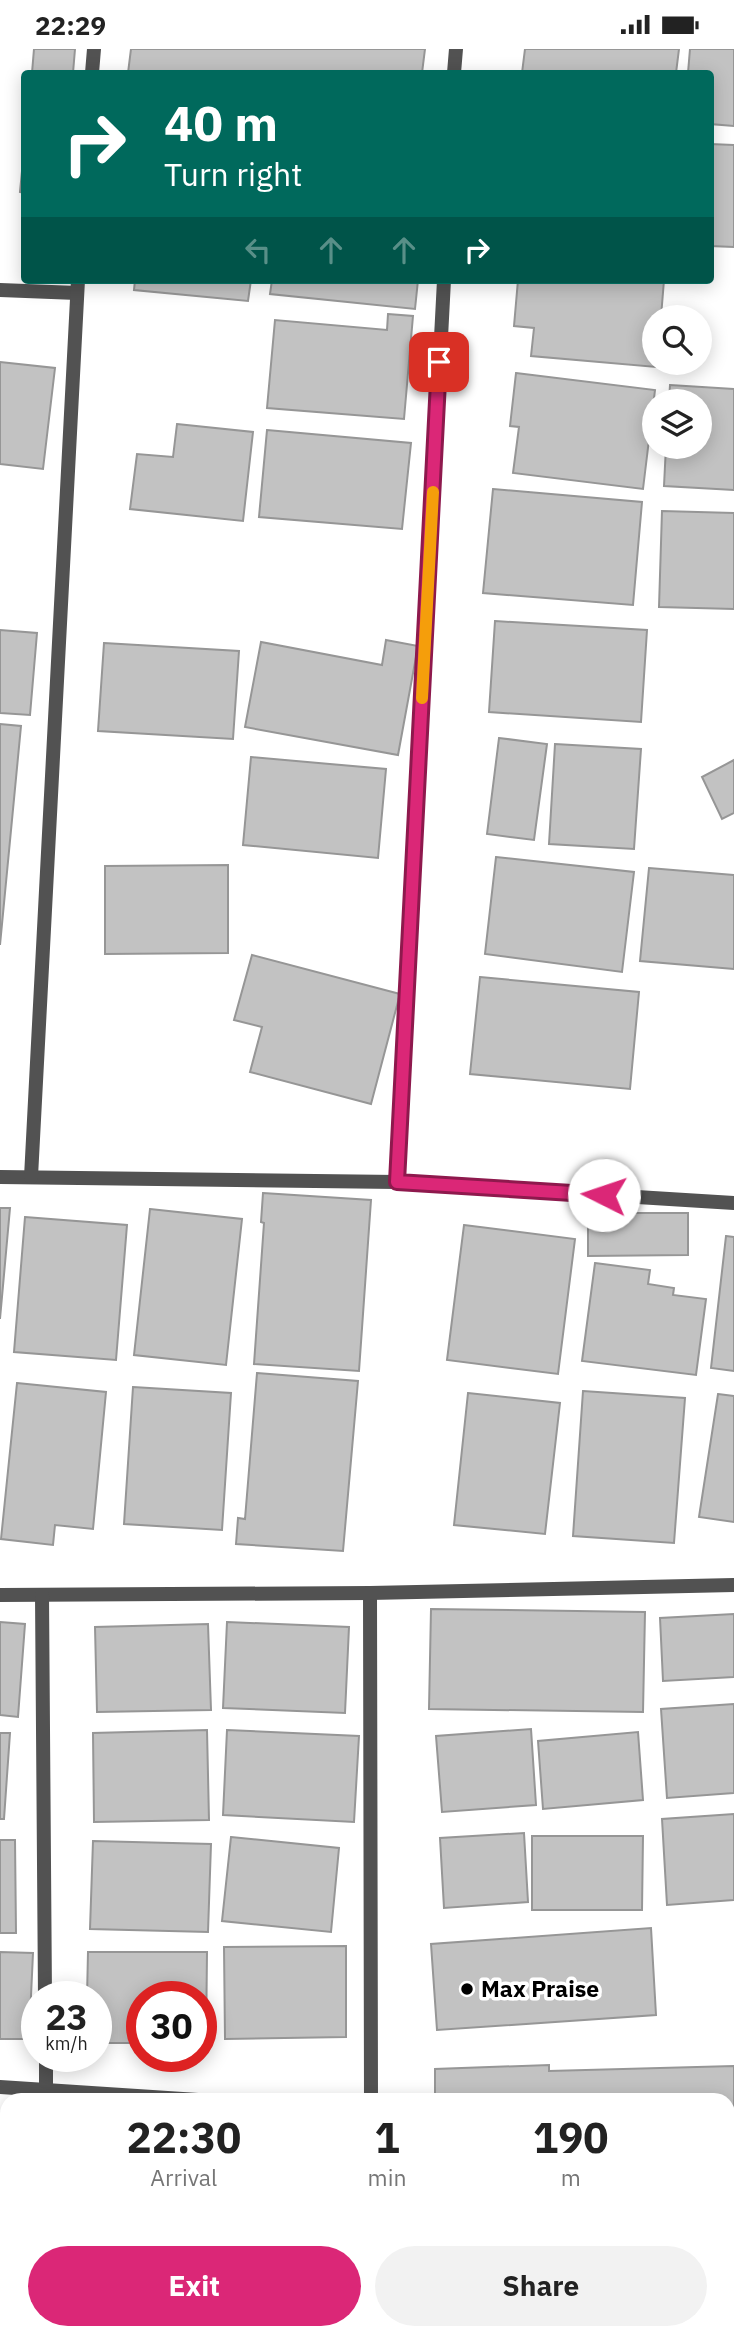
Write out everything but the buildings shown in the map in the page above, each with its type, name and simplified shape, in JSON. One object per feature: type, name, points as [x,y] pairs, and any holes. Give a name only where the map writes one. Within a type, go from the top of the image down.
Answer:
[{"type":"street","points":[[92,70],[94,49]]},
{"type":"street","points":[[454,70],[456,49]]},
{"type":"street","points":[[397,1182],[444,284]]},
{"type":"street","points":[[0,290],[77,287],[31,1177]]},
{"type":"street","points":[[0,1177],[397,1182],[734,1203]]},
{"type":"street","points":[[0,1595],[370,1593],[734,1585]]},
{"type":"street","points":[[370,1593],[371,2093]]},
{"type":"street","points":[[42,1595],[45,1981]]},
{"type":"street","points":[[46,2072],[46,2093]]},
{"type":"street","points":[[0,2087],[39,2093]]},
{"type":"slow traffic","points":[[422,698],[433,492]]},
{"type":"place","name":"Max Praise","points":[[467,1989]]},
{"type":"route","points":[[439,362],[397,1182],[604,1195]]}]
